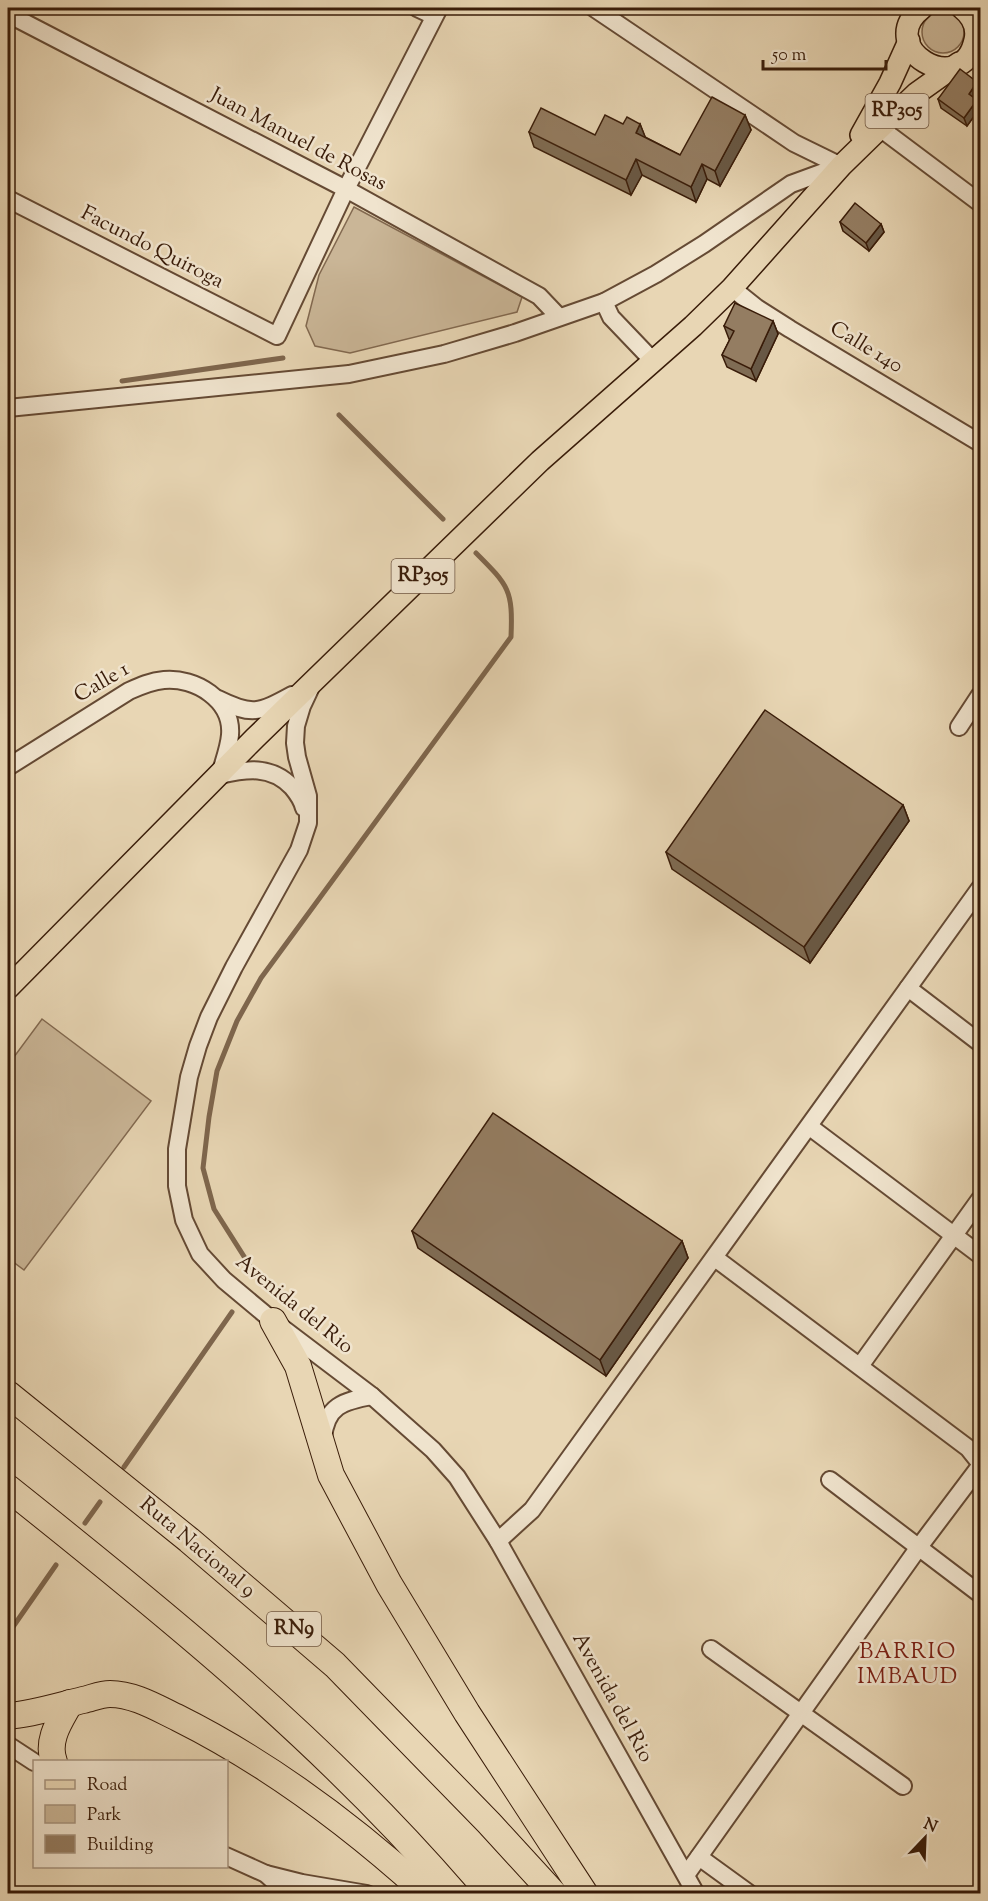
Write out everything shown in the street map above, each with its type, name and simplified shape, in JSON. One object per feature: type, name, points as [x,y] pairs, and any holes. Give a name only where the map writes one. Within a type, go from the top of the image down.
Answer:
[{"type":"highway","points":[[273,1321],[298,1366],[331,1475],[389,1584],[467,1713],[585,1893]]},
{"type":"highway","name":"Ruta Nacional 9","points":[[8,1394],[37,1415],[180,1533],[335,1665],[554,1893]]},
{"type":"highway","points":[[8,1488],[128,1583],[284,1719],[420,1853],[455,1893]]},
{"type":"highway","points":[[8,1716],[26,1714],[108,1694],[128,1696],[189,1724],[273,1772],[361,1836],[427,1893]]},
{"type":"highway","points":[[54,1760],[52,1740],[69,1703]]},
{"type":"main road","points":[[900,8],[909,34]]},
{"type":"main road","name":"RP305","points":[[876,122],[909,34],[912,19],[922,8]]},
{"type":"main road","name":"RP305","points":[[8,988],[220,775],[540,461],[654,362],[732,288],[841,166],[876,122],[968,56],[974,46],[978,27],[962,8]]},
{"type":"main road","name":"RP305","points":[[909,34],[913,51],[928,65],[939,68],[960,63]]},
{"type":"street","points":[[346,189],[436,12],[417,8]]},
{"type":"street","points":[[594,8],[794,143],[841,166]]},
{"type":"street","name":"Juan Manuel de Rosas","points":[[8,14],[346,189],[539,296],[559,317]]},
{"type":"street","points":[[876,122],[981,203]]},
{"type":"street","points":[[8,408],[349,374],[444,354],[516,333],[604,302],[656,274],[704,244],[791,184],[841,166]]},
{"type":"street","name":"Facundo Quiroga","points":[[8,199],[277,336],[346,189]]},
{"type":"street","name":"Calle 140","points":[[732,288],[757,308],[790,329],[981,443]]},
{"type":"street","points":[[604,302],[611,316],[654,362]]},
{"type":"street","name":"Calle 1","points":[[8,766],[129,691],[148,683],[165,680],[178,681],[205,690],[239,710],[257,711],[272,706],[313,683]]},
{"type":"street","name":"Avenida del Rio","points":[[313,683],[302,706],[296,734],[297,757],[308,796],[308,823],[299,850],[208,1017],[189,1077],[177,1149],[177,1186],[184,1220],[200,1254],[224,1280],[273,1321],[372,1396],[433,1450],[457,1477],[498,1541],[696,1893]]},
{"type":"street","points":[[959,727],[981,695]]},
{"type":"street","points":[[218,699],[229,719],[230,735],[220,775],[245,769],[273,773],[296,791],[303,803],[308,823]]},
{"type":"street","points":[[498,1541],[532,1510],[981,888]]},
{"type":"street","points":[[908,988],[981,1043]]},
{"type":"street","points":[[810,1127],[981,1255]]},
{"type":"street","points":[[860,1366],[981,1199]]},
{"type":"street","points":[[686,1875],[919,1547],[981,1464],[969,1448],[715,1258]]},
{"type":"street","points":[[322,1445],[324,1424],[333,1409],[351,1399],[372,1396]]},
{"type":"street","points":[[830,1479],[981,1594]]},
{"type":"street","points":[[711,1649],[903,1786]]},
{"type":"street","points":[[8,1745],[33,1761]]},
{"type":"street","points":[[228,1857],[266,1874],[302,1883],[367,1893]]},
{"type":"street","points":[[699,1857],[750,1893]]},
{"type":"street","points":[[266,1874],[288,1893]]},
{"type":"green space","points":[[943,11],[958,17],[964,32],[958,47],[943,53],[928,47],[922,32],[928,17]]},
{"type":"green space","points":[[354,207],[522,297],[517,312],[350,353],[315,346],[306,326],[319,275]]},
{"type":"green space","points":[[42,1019],[151,1101],[24,1270],[8,1258],[8,1065]]},
{"type":"building","points":[[960,69],[977,82],[969,94],[977,100],[964,118],[938,99]]},
{"type":"building","points":[[712,97],[745,115],[715,171],[702,164],[691,187],[636,159],[626,180],[529,132],[541,108],[595,135],[605,115],[623,124],[627,117],[640,124],[636,133],[680,155]]},
{"type":"building","points":[[855,203],[881,224],[866,243],[840,222]]},
{"type":"building","points":[[735,303],[773,321],[751,369],[722,355],[734,331],[724,326]]},
{"type":"building","points":[[765,710],[903,805],[804,947],[666,852]]},
{"type":"building","points":[[493,1113],[682,1241],[600,1360],[412,1231]]},
{"type":"waterway","points":[[122,381],[283,358]]},
{"type":"waterway","points":[[339,415],[443,519]]},
{"type":"waterway","points":[[257,1277],[214,1209],[203,1168],[217,1071],[237,1021],[261,978],[511,637],[511,609],[507,590],[496,573],[476,553]]},
{"type":"waterway","points":[[124,1467],[232,1312]]},
{"type":"waterway","points":[[85,1523],[100,1502]]},
{"type":"waterway","points":[[8,1634],[56,1565]]},
{"type":"district","name":"BARRIO IMBAUD","points":[[908,1666]]}]
